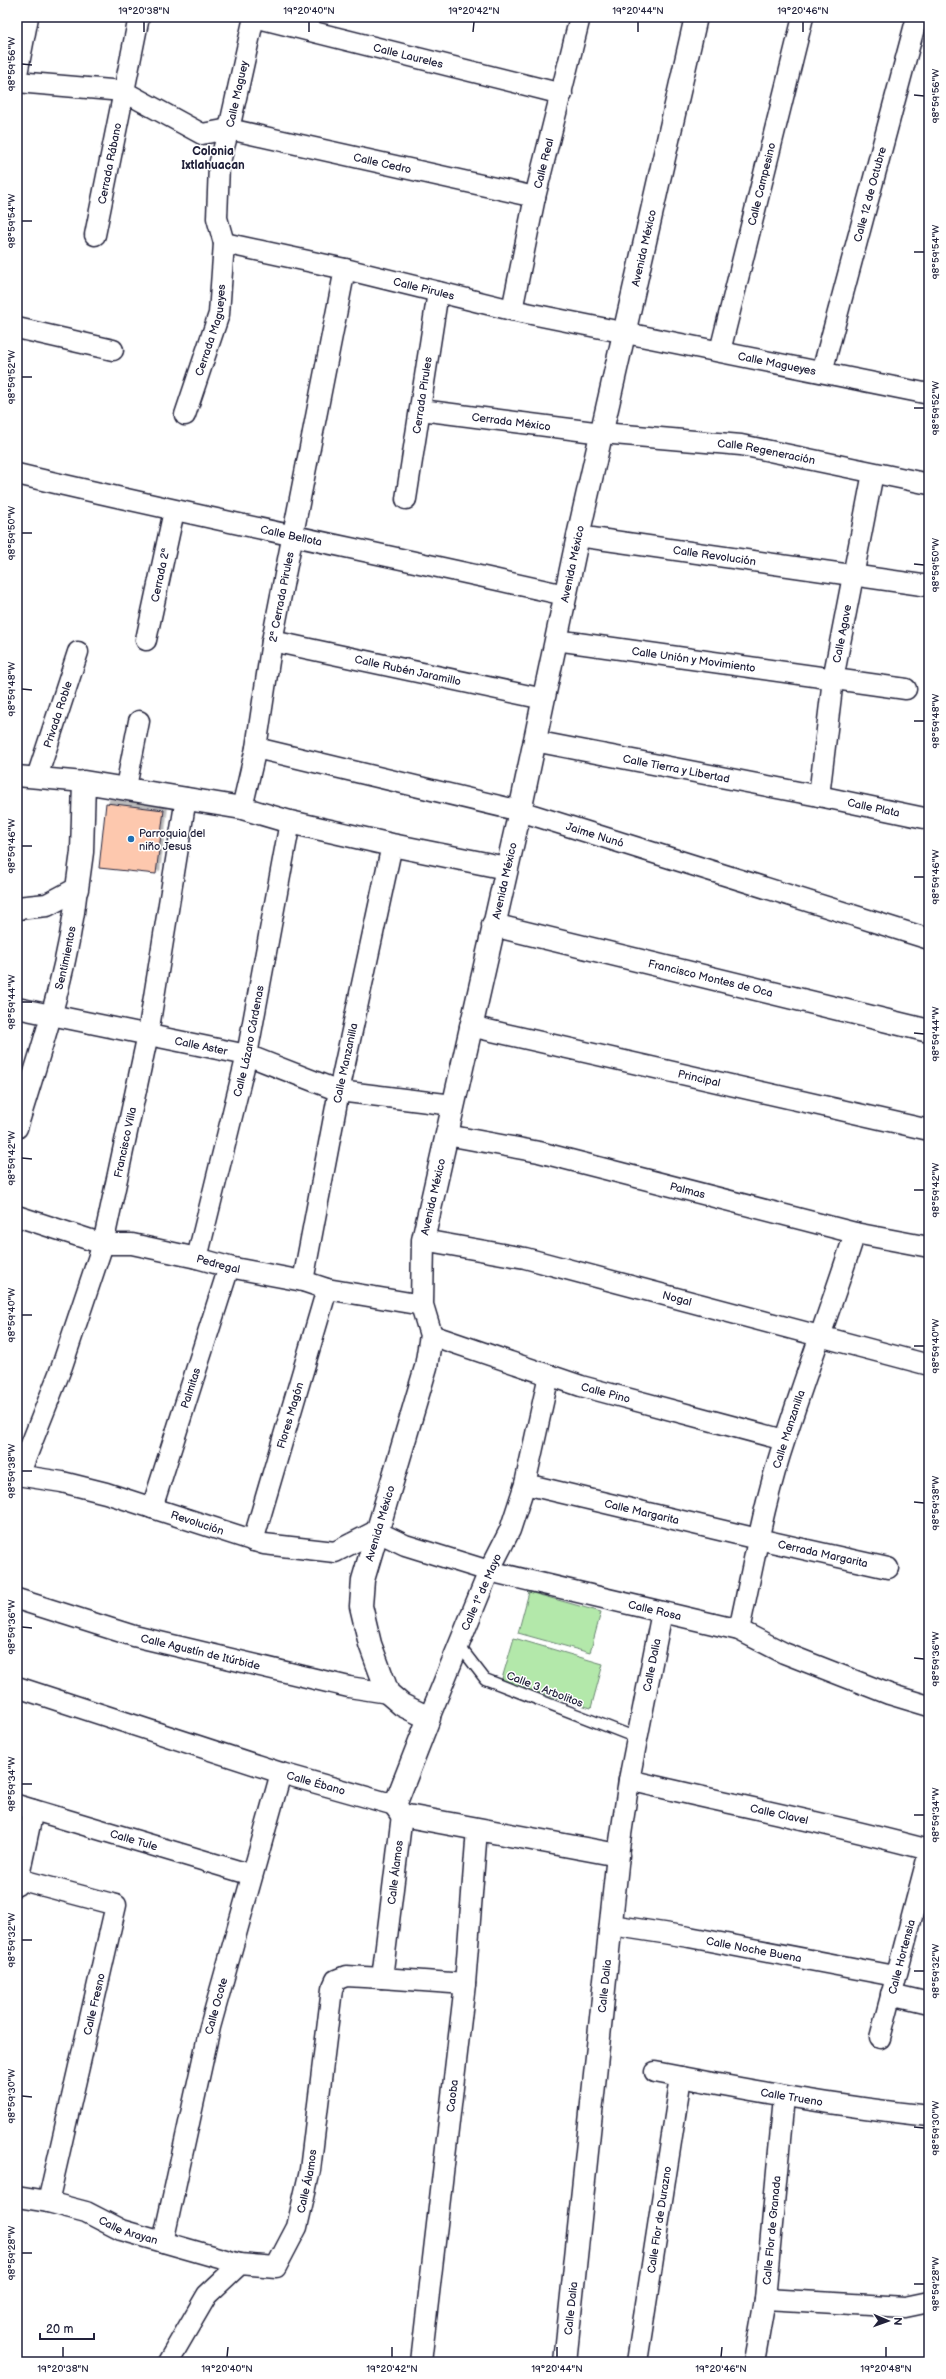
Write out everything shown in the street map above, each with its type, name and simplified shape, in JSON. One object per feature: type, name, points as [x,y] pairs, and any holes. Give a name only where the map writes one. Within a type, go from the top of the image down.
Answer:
[{"type":"street","points":[[17,74],[28,17]]},
{"type":"street","name":"Cerrada Rábano","points":[[95,235],[138,17]]},
{"type":"street","name":"Calle Laureles","points":[[254,17],[562,94]]},
{"type":"street","name":"Calle Maguey","points":[[224,243],[217,218],[219,165],[229,129],[254,17]]},
{"type":"street","name":"Calle Real","points":[[512,310],[535,197],[562,94],[580,17]]},
{"type":"street","name":"Avenida México","points":[[388,1693],[370,1644],[361,1606],[363,1580],[426,1367],[431,1335],[422,1305],[423,1240],[470,1026],[520,811],[578,536],[696,17]]},
{"type":"street","name":"Calle Campesino","points":[[720,351],[803,17]]},
{"type":"street","name":"Calle 12 de Octubre","points":[[822,372],[917,17]]},
{"type":"street","points":[[17,82],[123,91],[202,134],[229,129]]},
{"type":"street","name":"Calle Cedro","points":[[229,129],[535,197]]},
{"type":"street","name":"Calle Pirules","points":[[224,243],[345,269],[512,310],[624,331]]},
{"type":"street","name":"Cerrada Magueyes","points":[[185,415],[220,314],[224,243]]},
{"type":"street","name":"2ª Cerrada Pirules","points":[[242,808],[256,748],[272,641],[345,269]]},
{"type":"street","name":"Cerrada Pirules","points":[[406,499],[421,410],[438,292]]},
{"type":"street","points":[[17,328],[113,350]]},
{"type":"street","name":"Calle Magueyes","points":[[624,331],[822,372],[928,388]]},
{"type":"street","name":"Cerrada México","points":[[421,410],[602,433]]},
{"type":"street","name":"Calle Regeneración","points":[[602,433],[741,445],[929,484]]},
{"type":"street","name":"Calle Agave","points":[[819,796],[832,679],[873,473]]},
{"type":"street","name":"Calle Bellota","points":[[17,474],[174,511],[293,534],[565,595]]},
{"type":"street","name":"Cerrada 2ª","points":[[146,640],[174,511]]},
{"type":"street","name":"Calle Revolución","points":[[578,536],[929,586]]},
{"type":"street","name":"Calle Unión y Movimiento","points":[[556,640],[906,689]]},
{"type":"street","name":"Calle Rubén Jaramillo","points":[[272,641],[544,699]]},
{"type":"street","name":"Privada Roble","points":[[37,777],[78,652]]},
{"type":"street","points":[[126,787],[139,721]]},
{"type":"street","name":"Calle Tierra y Libertad","points":[[534,741],[819,796]]},
{"type":"street","name":"Jaime Nunó","points":[[256,748],[520,811],[929,939]]},
{"type":"street","points":[[17,776],[126,787],[242,808],[290,822],[392,846],[506,868]]},
{"type":"street","name":"Sentimientos","points":[[17,1128],[52,1016],[73,924],[82,852],[84,782]]},
{"type":"street","name":"Calle Plata","points":[[819,796],[929,819]]},
{"type":"street","name":"Francisco Villa","points":[[18,1475],[62,1366],[102,1244],[148,1034],[186,798]]},
{"type":"street","name":"Calle Lázaro Cárdenas","points":[[198,1258],[247,1055],[290,822]]},
{"type":"street","name":"Calle Manzanilla","points":[[303,1281],[339,1091],[392,846]]},
{"type":"street","points":[[17,908],[47,905],[77,889]]},
{"type":"street","name":"Francisco Montes de Oca","points":[[493,925],[929,1030]]},
{"type":"street","name":"Calle Aster","points":[[17,1008],[247,1055],[339,1091],[453,1105]]},
{"type":"street","name":"Principal","points":[[470,1026],[929,1130]]},
{"type":"street","name":"Palmas","points":[[447,1135],[539,1152],[855,1233],[929,1247]]},
{"type":"street","name":"Pedregal","points":[[17,1216],[102,1244],[132,1244],[198,1258],[229,1268],[303,1281],[327,1289],[422,1305]]},
{"type":"street","name":"Calle Manzanilla","points":[[739,1630],[758,1540],[784,1440],[822,1336],[855,1233]]},
{"type":"street","name":"Nogal","points":[[423,1240],[525,1258],[929,1365]]},
{"type":"street","name":"Palmitas","points":[[152,1508],[229,1268]]},
{"type":"street","name":"Flores Magón","points":[[253,1541],[327,1289]]},
{"type":"street","name":"Calle Pino","points":[[431,1335],[581,1386],[784,1440]]},
{"type":"street","name":"Calle 1º de Mayo","points":[[399,1810],[429,1718],[458,1644],[489,1571],[510,1530],[525,1484],[549,1375]]},
{"type":"street","name":"Revolución","points":[[18,1475],[98,1491],[264,1544],[335,1552],[376,1532]]},
{"type":"street","name":"Calle Margarita","points":[[525,1484],[758,1540]]},
{"type":"street","name":"Calle Rosa","points":[[376,1532],[405,1545],[489,1571],[739,1630],[784,1653],[889,1694],[929,1706]]},
{"type":"street","name":"Cerrada Margarita","points":[[758,1540],[888,1568]]},
{"type":"street","name":"Calle Agustín de Itúrbide","points":[[17,1598],[134,1636],[349,1687],[388,1693]]},
{"type":"street","name":"Calle Dalia","points":[[565,2362],[618,1855],[629,1780],[662,1612]]},
{"type":"street","name":"Calle Ébano","points":[[17,1687],[399,1810],[477,1829],[618,1855]]},
{"type":"street","points":[[388,1693],[402,1705],[429,1718]]},
{"type":"street","name":"Calle Ocote","points":[[162,2242],[210,2027],[281,1773]]},
{"type":"street","name":"Calle Clavel","points":[[629,1780],[736,1806],[860,1831],[929,1851]]},
{"type":"street","points":[[17,1882],[25,1808]]},
{"type":"street","name":"Calle Tule","points":[[25,1808],[252,1875]]},
{"type":"street","name":"Calle Álamos","points":[[382,1978],[399,1810]]},
{"type":"street","name":"Caoba","points":[[421,2362],[465,1984],[477,1829]]},
{"type":"street","name":"Calle Hortensia","points":[[880,2038],[929,1851]]},
{"type":"street","name":"Calle Fresno","points":[[17,1882],[116,1905],[48,2202]]},
{"type":"street","name":"Calle Noche Buena","points":[[611,1925],[689,1937],[893,1985],[929,2003]]},
{"type":"street","name":"Calle Álamos","points":[[240,2264],[276,2267],[297,2227],[310,2170],[332,1989],[336,1980],[346,1976],[465,1984]]},
{"type":"street","name":"Calle Trueno","points":[[655,2072],[784,2097],[854,2108],[929,2116]]},
{"type":"street","name":"Calle Flor de Durazno","points":[[637,2362],[681,2077]]},
{"type":"street","name":"Calle Flor de Granada","points":[[754,2362],[765,2299],[784,2097]]},
{"type":"street","name":"Calle Arayan","points":[[17,2197],[48,2202],[86,2212],[122,2230],[240,2264]]},
{"type":"street","points":[[168,2362],[207,2295],[240,2264]]},
{"type":"street","points":[[765,2299],[905,2307],[929,2302]]},
{"type":"lane","name":"Calle 3 Arbolitos","points":[[458,1644],[485,1679],[637,1738]]},
{"type":"green space","points":[[529,1592],[601,1612],[590,1653],[518,1633]]},
{"type":"green space","points":[[514,1638],[603,1664],[591,1708],[501,1682]]},
{"type":"building","name":"Parroquia del niño Jesus","points":[[106,803],[164,810],[156,874],[99,868]]},
{"type":"place","name":"Parroquia del niño Jesus","points":[[131,839]]},
{"type":"district","name":"Colonia Ixtlahuacan","points":[[213,158]]}]
